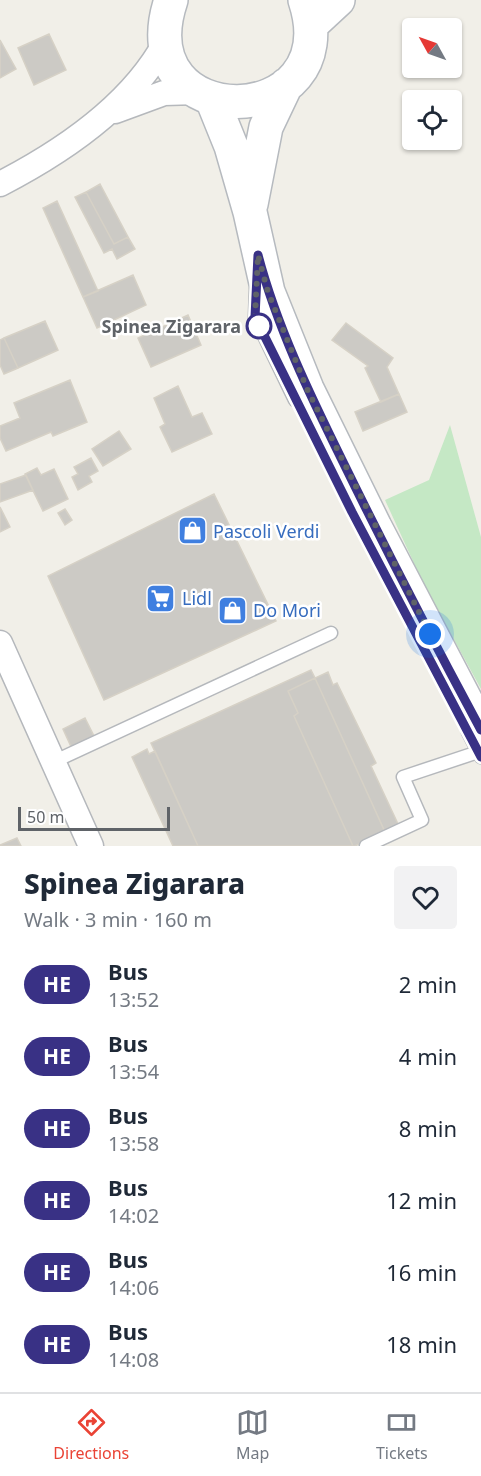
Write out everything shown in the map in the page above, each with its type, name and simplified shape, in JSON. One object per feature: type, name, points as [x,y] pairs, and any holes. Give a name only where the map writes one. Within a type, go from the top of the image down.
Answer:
[{"type":"main road","points":[[250,212],[266,127],[286,85],[306,58],[308,12],[338,0]]},
{"type":"main road","points":[[166,15],[176,71],[205,96],[224,124],[250,212],[268,292],[307,389],[480,746]]},
{"type":"main road","points":[[205,96],[235,103],[256,101],[286,85]]},
{"type":"street","points":[[102,117],[139,81],[166,15]]},
{"type":"street","points":[[0,184],[102,117],[164,93],[205,96]]},
{"type":"street","points":[[0,643],[91,846]]},
{"type":"lane","points":[[258,255],[255,317],[301,411]]},
{"type":"lane","points":[[363,533],[480,746],[403,777],[422,820],[366,846]]},
{"type":"lane","points":[[53,762],[331,633]]},
{"type":"green space","points":[[450,425],[481,537],[481,689],[423,583],[385,500],[429,480]]},
{"type":"building","points":[[49,34],[66,70],[34,85],[18,48]]},
{"type":"building","points":[[0,40],[16,69],[0,78]]},
{"type":"building","points":[[100,184],[128,237],[114,244],[86,192]]},
{"type":"building","points":[[86,192],[114,244],[128,237],[135,249],[117,259],[112,249],[104,253],[75,197]]},
{"type":"building","points":[[57,201],[98,291],[83,297],[43,208]]},
{"type":"building","points":[[133,275],[146,305],[97,328],[83,297]]},
{"type":"building","points":[[188,315],[201,345],[151,367],[138,338]]},
{"type":"building","points":[[45,321],[58,350],[18,368],[4,338]]},
{"type":"building","points":[[346,323],[393,358],[387,367],[399,394],[381,402],[365,368],[368,366],[332,340]]},
{"type":"building","points":[[4,338],[18,368],[4,374],[0,365],[0,340]]},
{"type":"building","points":[[70,380],[87,422],[53,436],[51,432],[6,451],[0,438],[0,426],[20,418],[14,403]]},
{"type":"building","points":[[178,386],[192,417],[202,413],[212,434],[172,452],[160,427],[165,424],[154,398]]},
{"type":"building","points":[[399,394],[407,412],[363,431],[355,412]]},
{"type":"building","points":[[119,431],[131,449],[103,466],[92,449]]},
{"type":"building","points":[[91,458],[98,471],[89,476],[92,482],[78,490],[72,477],[78,474],[74,467]]},
{"type":"building","points":[[37,468],[41,475],[54,469],[68,499],[43,511],[25,474]]},
{"type":"building","points":[[26,475],[33,490],[0,502],[0,484]]},
{"type":"building","name":"Lidl","points":[[214,494],[276,621],[104,700],[48,576]]},
{"type":"building","points":[[0,507],[10,527],[0,532]]},
{"type":"building","points":[[65,509],[72,520],[65,525],[58,513]]},
{"type":"building","points":[[311,670],[315,678],[288,691],[298,713],[294,716],[353,846],[198,846],[151,743]]},
{"type":"building","points":[[328,672],[333,685],[337,683],[376,763],[371,766],[399,826],[385,832],[315,678]]},
{"type":"building","points":[[315,678],[385,832],[355,846],[353,846],[294,716],[298,713],[288,691]]},
{"type":"building","points":[[85,718],[96,740],[73,751],[63,729]]},
{"type":"building","points":[[147,749],[149,754],[155,751],[198,846],[173,846],[132,757]]},
{"type":"building","points":[[17,838],[21,846],[0,846],[0,845]]},
{"type":"bus line","name":"HE","points":[[481,730],[375,527],[307,389],[268,292],[258,255],[255,317],[352,512],[481,757]]},
{"type":"place","name":"Spinea Zigarara","points":[[259,326]]},
{"type":"place","name":"Pascoli Verdi","points":[[192,531]]},
{"type":"place","name":"Lidl","points":[[161,598]]},
{"type":"place","name":"Do Mori","points":[[232,610]]},
{"type":"route","points":[[259,326],[255,317],[258,255],[268,292],[307,389],[430,634]]}]
